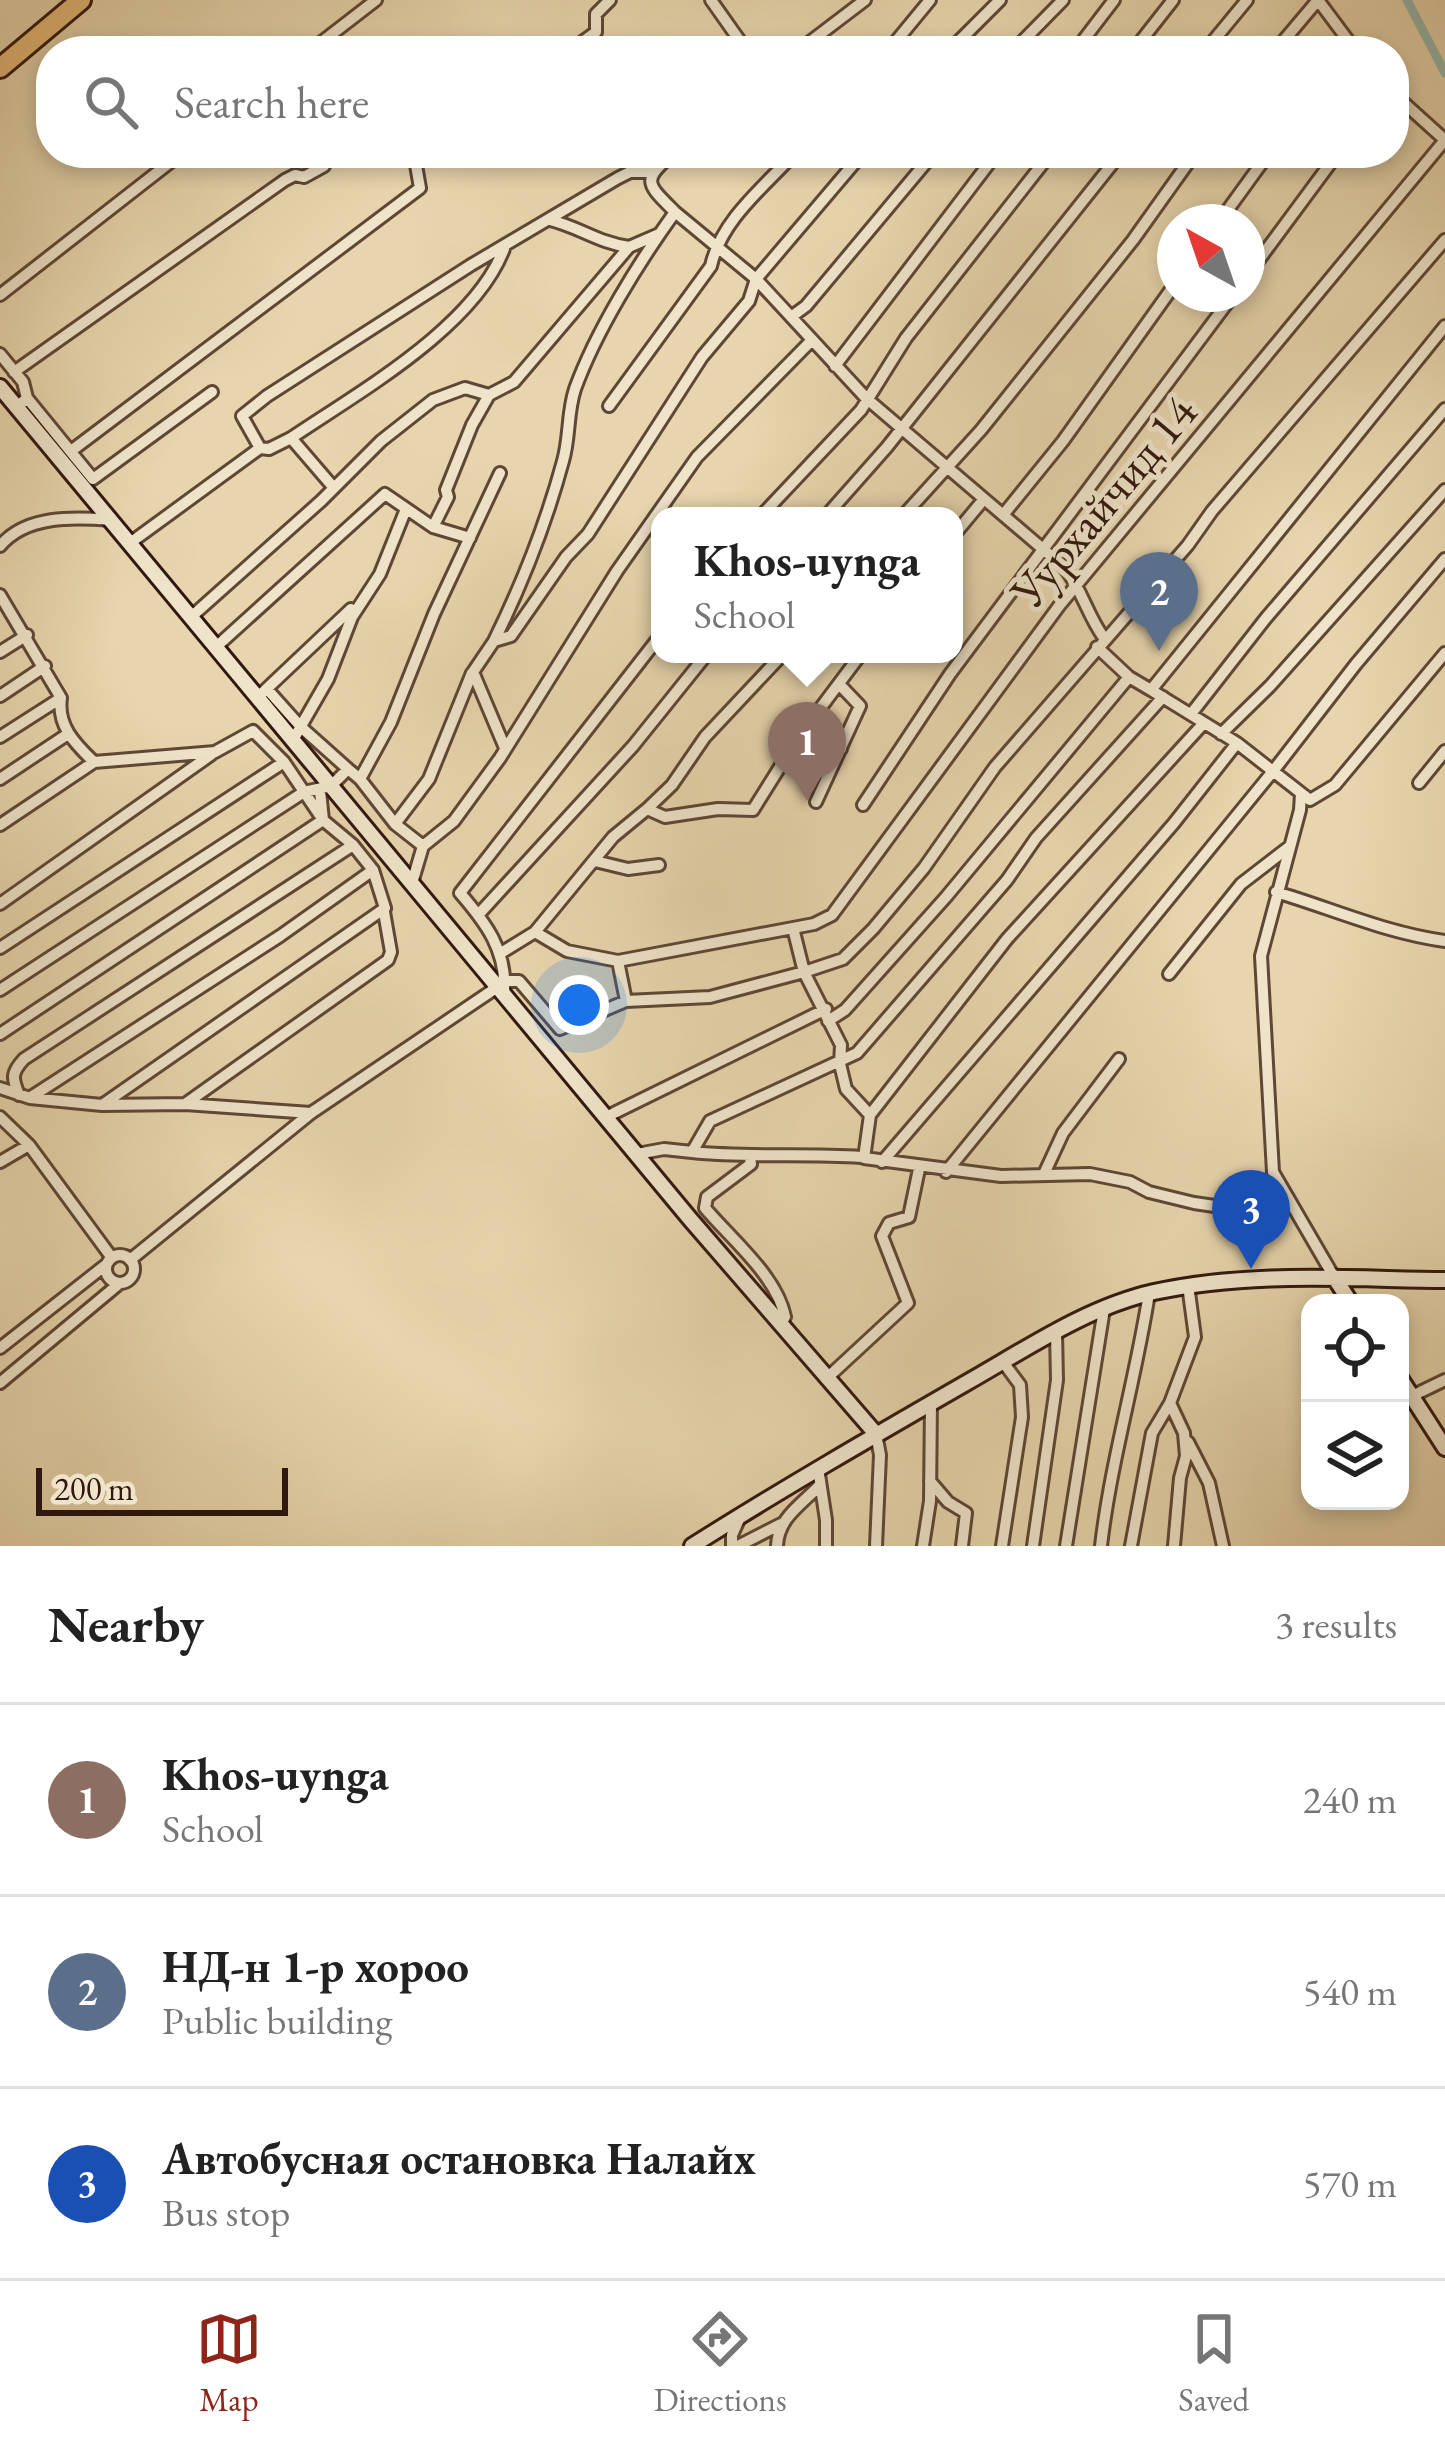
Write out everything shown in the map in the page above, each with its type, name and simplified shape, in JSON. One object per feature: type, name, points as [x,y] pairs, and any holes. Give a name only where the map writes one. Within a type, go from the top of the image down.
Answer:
[{"type":"highway","points":[[36,36],[76,1]]},
{"type":"highway","points":[[0,68],[36,36]]},
{"type":"main road","points":[[0,387],[22,402],[130,544],[216,647],[262,693],[275,718],[297,733],[326,789],[503,986],[606,1117],[876,1434]]},
{"type":"main road","points":[[692,1546],[876,1434],[1103,1309],[1188,1285],[1289,1275],[1445,1280]]},
{"type":"main road","points":[[1334,1277],[1345,1294]]},
{"type":"main road","points":[[1409,1392],[1445,1448]]},
{"type":"street","points":[[329,36],[376,0]]},
{"type":"street","points":[[591,36],[596,32],[596,14],[610,0]]},
{"type":"street","points":[[711,0],[736,36]]},
{"type":"street","points":[[817,36],[865,0]]},
{"type":"street","points":[[900,36],[930,0]]},
{"type":"street","points":[[964,36],[1000,0]]},
{"type":"street","points":[[1028,36],[1063,0]]},
{"type":"street","points":[[1086,36],[1114,0]]},
{"type":"street","points":[[1145,36],[1173,0]]},
{"type":"street","points":[[1217,36],[1247,0]]},
{"type":"street","points":[[1288,36],[1318,0],[1341,36]]},
{"type":"street","points":[[1409,108],[1445,140]]},
{"type":"street","name":"Уурхайчид 14","points":[[618,961],[814,924],[832,915],[1079,585],[1445,140]]},
{"type":"street","points":[[0,295],[163,168]]},
{"type":"street","points":[[14,372],[285,179],[304,177],[321,168]]},
{"type":"street","points":[[71,451],[420,188],[417,168]]},
{"type":"street","points":[[260,448],[241,420],[244,412],[505,246],[630,172],[656,168]]},
{"type":"street","points":[[609,406],[711,266],[729,225],[781,168]]},
{"type":"street","points":[[494,641],[511,636],[566,557],[588,534],[702,357],[748,301],[756,279],[850,168]]},
{"type":"street","points":[[791,317],[806,306],[921,168]]},
{"type":"street","points":[[835,365],[986,168]]},
{"type":"street","points":[[769,507],[861,410],[906,338],[1040,168]]},
{"type":"street","points":[[834,507],[1109,168]]},
{"type":"street","points":[[911,507],[981,430],[1133,240],[1184,168]]},
{"type":"street","points":[[1232,204],[1258,168]]},
{"type":"street","points":[[1265,252],[1327,168]]},
{"type":"street","points":[[651,172],[653,190],[756,279],[866,398],[947,464],[1079,585],[1082,604],[1101,643],[1129,676],[1237,743],[1310,800],[1335,785],[1445,653]]},
{"type":"street","points":[[395,824],[429,779],[473,672],[527,573],[566,453],[567,421],[576,388],[675,212]]},
{"type":"street","points":[[550,220],[579,227],[599,243],[628,248]]},
{"type":"street","points":[[433,527],[472,425],[489,395],[514,382],[530,366],[628,248],[659,234]]},
{"type":"street","points":[[130,1260],[311,1114],[503,986],[519,981],[560,1029],[626,1001],[710,997],[843,959],[924,868],[995,767],[1445,240]]},
{"type":"street","points":[[130,544],[260,448],[269,449],[291,438],[431,341],[497,270],[505,246]]},
{"type":"street","points":[[1003,515],[1063,441],[1157,309]]},
{"type":"street","points":[[963,658],[1221,312]]},
{"type":"street","points":[[1151,690],[1445,326]]},
{"type":"street","points":[[662,507],[697,457],[811,341]]},
{"type":"street","points":[[0,354],[23,382],[22,402],[93,479],[212,392]]},
{"type":"street","points":[[191,616],[381,441],[433,400],[465,388],[489,395]]},
{"type":"street","points":[[1191,714],[1266,618],[1445,409]]},
{"type":"street","points":[[291,438],[334,488]]},
{"type":"street","points":[[360,779],[392,722],[500,472]]},
{"type":"street","points":[[1221,734],[1270,686],[1445,490]]},
{"type":"street","points":[[216,647],[385,494],[433,527],[470,538]]},
{"type":"street","points":[[963,525],[984,499]]},
{"type":"street","points":[[297,733],[328,679],[352,617],[390,554],[406,509]]},
{"type":"street","points":[[0,546],[12,532],[68,516],[111,520]]},
{"type":"street","points":[[412,883],[423,846],[454,821],[558,671],[651,523]]},
{"type":"street","points":[[946,1172],[1445,559]]},
{"type":"street","points":[[368,594],[262,693],[297,733],[360,779],[395,824],[423,846]]},
{"type":"street","points":[[2,604],[45,666],[61,698],[58,715],[68,734],[94,761]]},
{"type":"street","points":[[0,652],[27,635]]},
{"type":"street","points":[[503,986],[501,953],[479,914],[460,893],[651,648]]},
{"type":"street","points":[[479,914],[633,746],[700,663]]},
{"type":"street","points":[[501,953],[535,932],[613,837],[672,784],[705,737],[775,663]]},
{"type":"street","points":[[647,809],[665,818],[718,809],[753,810],[807,725],[854,663]]},
{"type":"street","points":[[863,805],[960,663]]},
{"type":"street","points":[[0,696],[45,666]]},
{"type":"street","points":[[473,672],[505,748]]},
{"type":"street","points":[[606,1117],[845,1010],[946,897],[1129,676]]},
{"type":"street","points":[[816,802],[860,706],[839,683]]},
{"type":"street","points":[[692,1152],[710,1121],[857,1053],[1007,880],[1036,838],[1163,697]]},
{"type":"street","points":[[0,737],[61,698]]},
{"type":"street","points":[[0,904],[214,752],[275,718]]},
{"type":"street","points":[[861,1157],[870,1115],[1007,939],[1203,724]]},
{"type":"street","points":[[807,725],[841,749]]},
{"type":"street","points":[[185,1104],[388,960],[391,952],[373,870],[323,820],[284,762],[253,731]]},
{"type":"street","points":[[0,779],[68,734]]},
{"type":"street","points":[[882,1162],[1174,823],[1237,743]]},
{"type":"street","points":[[1419,783],[1445,751]]},
{"type":"street","points":[[0,825],[94,761],[214,752]]},
{"type":"street","points":[[0,948],[284,762]]},
{"type":"street","points":[[0,990],[304,792],[326,789],[347,769]]},
{"type":"street","points":[[323,820],[326,789]]},
{"type":"street","points":[[1301,794],[1261,956],[1274,1172],[1334,1277]]},
{"type":"street","points":[[0,1034],[323,820]]},
{"type":"street","points":[[24,1096],[12,1081],[24,1059],[353,845]]},
{"type":"street","points":[[1169,974],[1241,884],[1289,847]]},
{"type":"street","points":[[595,861],[628,868],[659,865]]},
{"type":"street","points":[[24,1096],[280,937],[373,870]]},
{"type":"street","points":[[1276,892],[1346,919],[1445,941]]},
{"type":"street","points":[[103,1105],[384,912]]},
{"type":"street","points":[[793,928],[804,972],[841,1046],[846,1089],[870,1115]]},
{"type":"street","points":[[535,932],[567,951],[618,961],[626,1001]]},
{"type":"street","points":[[1045,1174],[1063,1133],[1119,1059]]},
{"type":"street","points":[[0,1088],[24,1096],[103,1105],[185,1104],[311,1114]]},
{"type":"street","points":[[0,1117],[29,1145],[109,1261],[107,1276],[120,1283]]},
{"type":"street","points":[[0,1162],[29,1145]]},
{"type":"street","points":[[637,1154],[664,1149],[750,1158],[861,1157],[946,1172],[1090,1174],[1234,1209],[1287,1201]]},
{"type":"street","points":[[750,1158],[751,1164],[707,1198],[705,1208],[773,1287],[784,1309],[780,1324]]},
{"type":"street","points":[[826,1379],[908,1303],[882,1236],[889,1223],[909,1217],[919,1168]]},
{"type":"street","points":[[2,1346],[109,1261],[119,1255],[130,1260]]},
{"type":"street","points":[[0,1383],[133,1275],[130,1260]]},
{"type":"street","points":[[1131,1546],[1152,1433],[1170,1403],[1195,1337],[1188,1285]]},
{"type":"street","points":[[1100,1546],[1149,1293]]},
{"type":"street","points":[[1066,1546],[1103,1309]]},
{"type":"street","points":[[1033,1546],[1057,1380],[1056,1332]]},
{"type":"street","points":[[2,1346],[22,1348],[25,1357],[19,1367]]},
{"type":"street","points":[[1002,1546],[1022,1417],[1020,1385],[1004,1362]]},
{"type":"street","points":[[1412,1396],[1445,1380]]},
{"type":"street","points":[[922,1546],[932,1403]]},
{"type":"street","points":[[1170,1403],[1209,1483],[1223,1546]]},
{"type":"street","points":[[1174,1546],[1186,1456],[1184,1433]]},
{"type":"street","points":[[876,1434],[880,1455],[876,1546]]},
{"type":"street","points":[[818,1468],[826,1546]]},
{"type":"street","points":[[930,1481],[966,1514],[962,1546]]},
{"type":"street","points":[[735,1546],[781,1524],[819,1486]]},
{"type":"street","points":[[735,1546],[741,1515]]},
{"type":"street","points":[[778,1546],[781,1524]]},
{"type":"waterway","points":[[1407,0],[1445,73]]},
{"type":"place","name":"НД-н 1-р хороо","points":[[1159,651]]},
{"type":"place","name":"Khos-uynga","points":[[807,801]]},
{"type":"place","name":"Автобусная остановка Налайх","points":[[1251,1269]]}]
